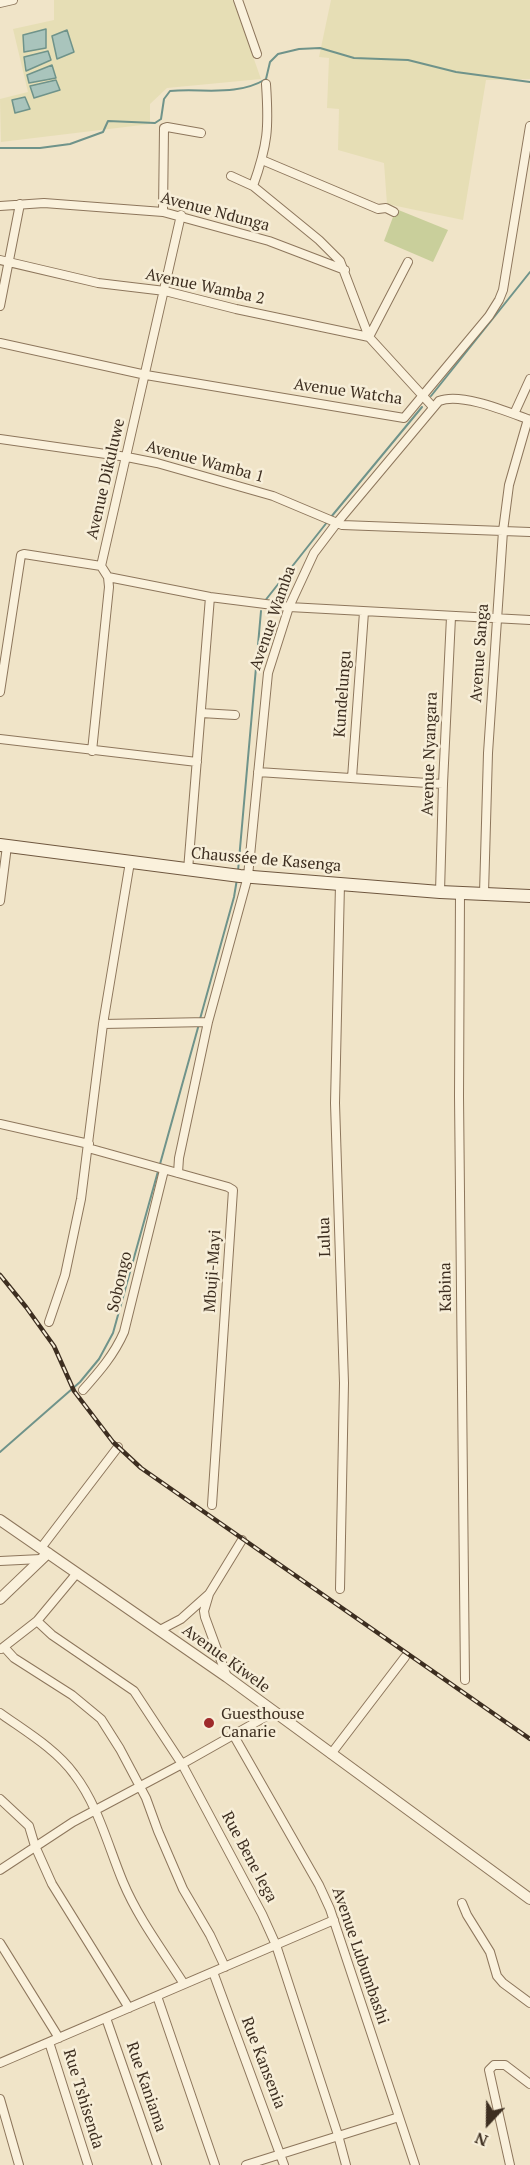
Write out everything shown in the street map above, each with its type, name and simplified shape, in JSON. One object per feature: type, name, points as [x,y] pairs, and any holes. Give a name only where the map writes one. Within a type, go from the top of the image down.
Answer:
[{"type":"main road","name":"Chaussée de Kasenga","points":[[3,846],[240,876],[441,892],[530,896]]},
{"type":"street","points":[[0,3],[13,0]]},
{"type":"street","points":[[238,0],[257,54]]},
{"type":"street","points":[[253,186],[262,160],[268,130],[266,84]]},
{"type":"street","name":"Avenue Watcha","points":[[0,343],[146,375],[403,418],[408,416],[423,394],[489,316],[499,300],[503,290],[530,126]]},
{"type":"street","points":[[163,212],[164,128],[201,133]]},
{"type":"street","points":[[262,160],[378,209],[384,208],[394,212]]},
{"type":"street","points":[[231,176],[253,186],[329,248],[345,270],[369,337],[433,407],[442,400],[457,399],[529,419]]},
{"type":"street","points":[[0,306],[4,261],[20,204]]},
{"type":"street","name":"Avenue Ndunga","points":[[0,206],[20,204],[96,206],[181,215],[269,241],[345,270]]},
{"type":"street","name":"Avenue Dikuluwe","points":[[108,577],[101,566],[181,215]]},
{"type":"street","name":"Avenue Wamba 2","points":[[4,261],[98,283],[165,291],[236,309],[369,337]]},
{"type":"street","points":[[369,337],[408,262]]},
{"type":"street","points":[[514,414],[530,379]]},
{"type":"street","name":"Avenue Wamba","points":[[178,1173],[178,1162],[240,876],[258,772],[268,673],[289,607],[331,521],[433,407]]},
{"type":"street","name":"Avenue Sanga","points":[[484,893],[488,753],[503,531],[509,485],[529,419]]},
{"type":"street","name":"Avenue Wamba 1","points":[[0,439],[127,457],[273,496],[331,521],[357,526],[530,532]]},
{"type":"street","points":[[0,692],[21,555],[101,566]]},
{"type":"street","points":[[92,751],[109,587],[108,577],[210,597],[289,607],[530,620]]},
{"type":"street","points":[[188,870],[210,597]]},
{"type":"street","name":"Kundelungu","points":[[352,778],[364,612]]},
{"type":"street","name":"Avenue Nyangara","points":[[441,892],[443,784],[451,617]]},
{"type":"street","points":[[201,713],[235,715]]},
{"type":"street","points":[[0,739],[197,762]]},
{"type":"street","points":[[258,772],[443,784]]},
{"type":"street","points":[[0,901],[3,846]]},
{"type":"street","points":[[49,1322],[72,1244],[88,1146],[103,1024],[130,862]]},
{"type":"street","name":"Lulua","points":[[340,884],[335,1103],[344,1383],[340,1588]]},
{"type":"street","name":"Kabina","points":[[460,893],[459,1108],[465,1680]]},
{"type":"street","points":[[103,1024],[208,1022]]},
{"type":"street","name":"Mbuji-Mayi","points":[[0,1124],[88,1146],[228,1187],[233,1193],[212,1505]]},
{"type":"street","name":"Sobongo","points":[[82,1390],[105,1365],[118,1347],[124,1332],[164,1170]]},
{"type":"street","points":[[2,1595],[43,1553],[118,1447]]},
{"type":"street","name":"Avenue Kiwele","points":[[0,1520],[43,1553],[76,1573],[227,1677],[530,1899]]},
{"type":"street","points":[[227,1677],[204,1611],[209,1594],[242,1540]]},
{"type":"street","points":[[0,1561],[43,1553]]},
{"type":"street","points":[[76,1573],[37,1621],[2,1649],[72,1695],[101,1719],[140,1787],[183,1889],[210,1935],[225,1967]]},
{"type":"street","points":[[160,1630],[181,1619],[209,1594]]},
{"type":"street","name":"Rue Bene lega","points":[[37,1621],[52,1635],[134,1691],[183,1764],[276,1945],[346,2165]]},
{"type":"street","points":[[331,1754],[405,1657]]},
{"type":"street","points":[[0,1870],[95,1810],[183,1764],[274,1712]]},
{"type":"street","points":[[0,1713],[67,1765],[76,1775],[95,1810],[131,1899],[184,1984]]},
{"type":"street","name":"Avenue Lubumbashi","points":[[234,1736],[319,1885],[334,1920],[415,2165]]},
{"type":"street","points":[[0,1799],[29,1826],[52,1884],[129,2008]]},
{"type":"street","points":[[462,1903],[487,1947],[497,1976],[530,2003]]},
{"type":"street","points":[[0,2063],[334,1920]]},
{"type":"street","points":[[0,1943],[59,2038]]},
{"type":"street","name":"Rue Kansenia","points":[[213,1972],[284,2165]]},
{"type":"street","points":[[157,1996],[215,2165]]},
{"type":"street","name":"Rue Kaniama","points":[[106,2018],[157,2165]]},
{"type":"street","name":"Rue Tshisenda","points":[[50,2042],[88,2165]]},
{"type":"street","points":[[510,2165],[488,2072],[494,2065],[506,2065],[530,2084]]},
{"type":"street","points":[[0,2099],[19,2165]]},
{"type":"street","points":[[246,2165],[399,2117]]},
{"type":"shaded area","points":[[54,0],[233,0],[261,79],[167,88],[150,104],[150,124],[1,142],[0,99],[28,92],[13,29],[54,20]]},
{"type":"shaded area","points":[[331,0],[530,0],[530,79],[486,80],[463,220],[387,204],[384,163],[338,150],[339,109],[327,108],[329,58],[319,57]]},
{"type":"green space","points":[[396,209],[448,230],[433,262],[384,241]]},
{"type":"water","points":[[46,29],[46,48],[24,52],[23,35]]},
{"type":"water","points":[[67,30],[74,52],[57,59],[52,36]]},
{"type":"water","points":[[48,51],[51,60],[26,71],[24,57]]},
{"type":"water","points":[[52,65],[56,78],[29,83],[27,75]]},
{"type":"water","points":[[56,80],[60,90],[34,98],[30,86]]},
{"type":"water","points":[[25,97],[30,109],[15,113],[12,100]]},
{"type":"waterway","points":[[0,148],[40,148],[70,144],[103,132],[108,121],[155,123],[161,119],[164,99],[170,91],[219,91],[255,85],[266,79],[270,62],[278,54],[299,49],[320,48],[354,58],[408,60],[456,72],[530,82]]},
{"type":"waterway","points":[[431,396],[530,272]]},
{"type":"waterway","points":[[331,517],[422,407]]},
{"type":"waterway","points":[[264,602],[328,521]]},
{"type":"waterway","points":[[238,871],[261,611]]},
{"type":"waterway","points":[[200,1019],[237,879]]},
{"type":"waterway","points":[[0,1452],[80,1382],[99,1359],[113,1333],[199,1024]]},
{"type":"railway","points":[[0,1275],[54,1346],[74,1391],[113,1442],[141,1468],[530,1739]]},
{"type":"place","name":"Guesthouse Canarie","points":[[209,1723]]}]
